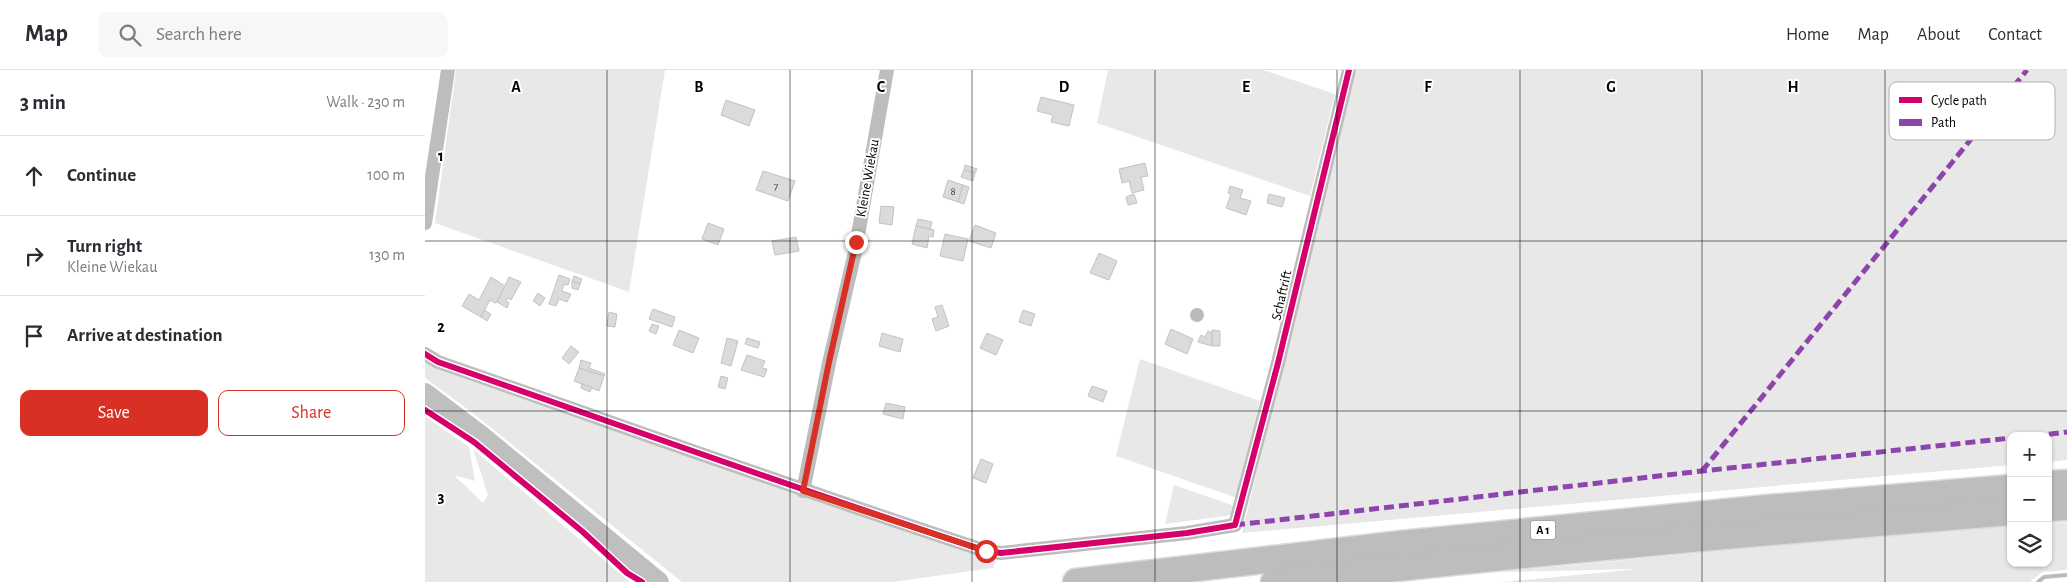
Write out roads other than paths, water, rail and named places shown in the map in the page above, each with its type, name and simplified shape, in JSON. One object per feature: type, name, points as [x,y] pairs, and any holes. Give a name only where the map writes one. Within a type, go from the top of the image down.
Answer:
[{"type":"highway","points":[[2052,484],[2067,483]]},
{"type":"highway","name":"A 1","points":[[1076,582],[1401,544],[1768,508],[2007,488]]},
{"type":"highway","points":[[2052,508],[2067,507]]},
{"type":"highway","name":"A 1","points":[[1274,582],[1403,567],[1749,533],[2007,512]]},
{"type":"street","points":[[425,223],[448,70]]},
{"type":"street","name":"Kleine Wiekau","points":[[803,491],[829,362],[855,252],[887,70]]},
{"type":"street","name":"Schaftrift","points":[[803,491],[986,551],[1001,553],[1187,533],[1235,524],[1279,363],[1349,70]]},
{"type":"street","points":[[425,354],[437,362],[626,427],[803,491]]},
{"type":"street","points":[[425,393],[483,436],[659,582]]},
{"type":"waterway","points":[[2038,582],[2044,577],[2067,575]]}]
